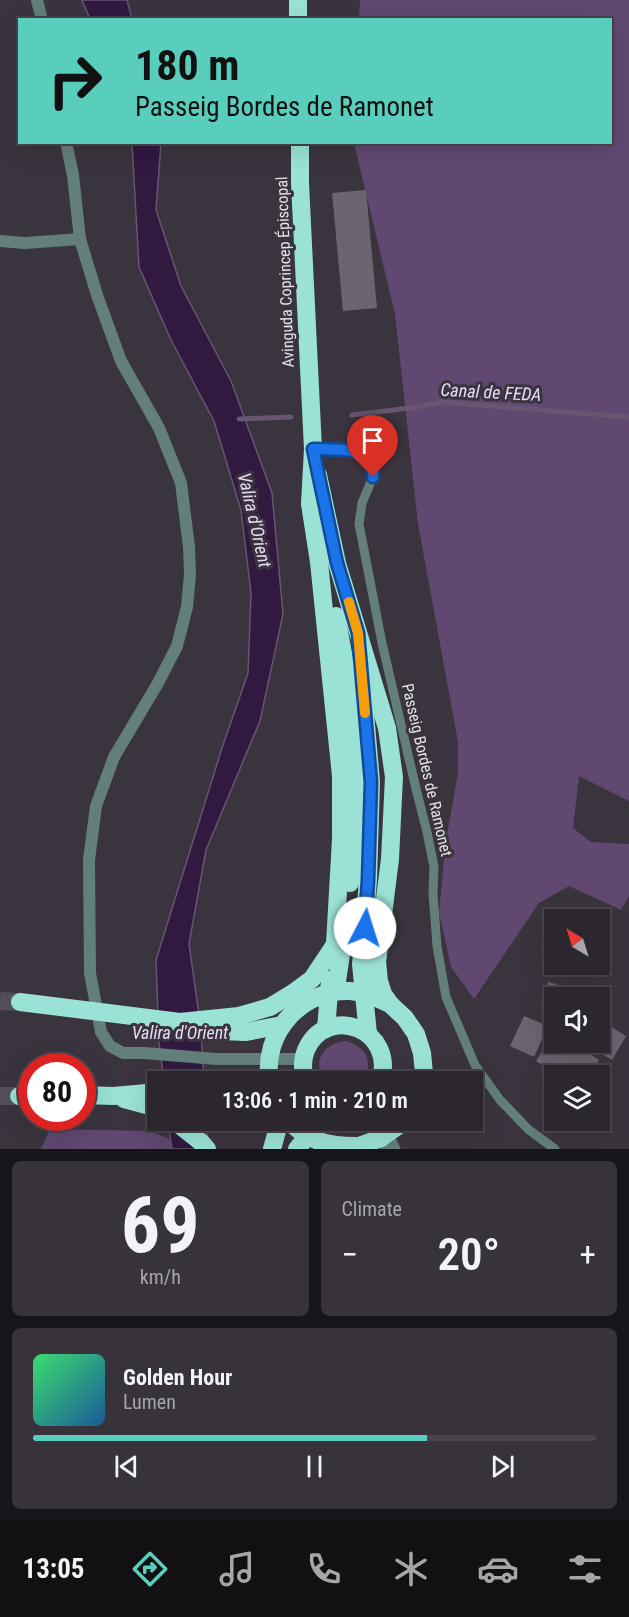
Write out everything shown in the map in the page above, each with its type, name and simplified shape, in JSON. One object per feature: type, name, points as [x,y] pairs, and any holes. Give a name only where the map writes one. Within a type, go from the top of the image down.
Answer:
[{"type":"highway","points":[[298,0],[298,18]]},
{"type":"highway","name":"Avinguda Coprincep Épiscopal","points":[[300,144],[309,400],[313,449]]},
{"type":"highway","points":[[313,449],[310,504],[319,562],[341,776],[339,892],[326,1029]]},
{"type":"highway","points":[[313,449],[337,563],[387,728],[393,767],[390,859],[377,962],[379,981],[390,1004],[405,1018],[416,1034],[422,1053],[424,1071]]},
{"type":"highway","points":[[319,562],[336,615],[344,658],[355,757],[354,846],[347,919],[337,981],[332,992]]},
{"type":"highway","points":[[358,633],[371,782],[368,880],[361,964],[368,1034]]},
{"type":"highway","points":[[180,1022],[239,1016],[270,1006],[293,993],[312,979],[334,946],[347,919]]},
{"type":"highway","points":[[268,1071],[271,1046],[282,1025],[295,1009],[312,998],[332,992],[352,991],[372,995],[390,1004]]},
{"type":"highway","points":[[20,1002],[180,1022],[221,1031],[246,1032],[282,1025]]},
{"type":"highway","points":[[303,1071],[303,1059],[311,1041],[326,1029],[348,1025],[368,1034],[378,1045],[383,1059],[383,1071]]},
{"type":"highway","points":[[96,1095],[147,1093]]},
{"type":"highway","points":[[113,1096],[147,1105]]},
{"type":"highway","points":[[187,1131],[207,1149]]},
{"type":"highway","points":[[272,1149],[277,1131]]},
{"type":"highway","points":[[294,1149],[298,1131]]},
{"type":"highway","points":[[299,1131],[314,1140],[334,1146],[354,1148],[387,1139]]},
{"type":"highway","points":[[294,1149],[310,1131]]},
{"type":"street","points":[[37,0],[42,18]]},
{"type":"street","points":[[66,144],[73,175],[80,239],[97,295],[121,361],[159,428],[181,483],[189,547],[190,574],[187,607],[177,646],[114,757],[96,806],[89,860],[90,973],[101,1032],[110,1046],[123,1053],[216,1059],[303,1059]]},
{"type":"street","points":[[0,242],[25,243],[80,239]]},
{"type":"lane","name":"Passeig Bordes de Ramonet","points":[[313,449],[357,452],[366,457],[372,467],[373,477],[362,503],[359,524],[382,643],[434,867],[433,894],[437,946],[446,997],[475,1065],[500,1100],[529,1131],[555,1149]]},
{"type":"shaded area","points":[[360,0],[629,0],[629,801],[579,776],[573,828],[591,842],[629,844],[629,896],[621,910],[569,886],[539,903],[474,999],[451,967],[439,912],[446,840],[458,773],[458,742],[418,524],[395,314],[354,144],[612,144],[612,18],[359,18]]},
{"type":"shaded area","points":[[346,1041],[359,1047],[368,1061],[367,1071],[320,1071],[322,1054],[338,1042]]},
{"type":"shaded area","points":[[96,1130],[150,1131],[170,1139],[172,1149],[41,1149],[49,1131]]},
{"type":"water","points":[[82,0],[127,0],[132,18],[90,18]]},
{"type":"water","name":"Valira d'Orient","points":[[132,144],[161,144],[156,210],[181,286],[231,381],[272,493],[283,614],[260,721],[206,850],[189,944],[201,1029],[203,1071],[163,1071],[159,1042],[156,960],[222,748],[248,673],[251,593],[241,510],[214,421],[171,340],[139,267]]},
{"type":"water","points":[[169,1131],[207,1131],[208,1149],[172,1149]]},
{"type":"building","points":[[366,190],[377,308],[343,311],[332,193]]},
{"type":"building","points":[[548,982],[566,987],[547,987]]},
{"type":"building","points":[[524,1016],[544,1024],[544,1035],[534,1057],[510,1046]]},
{"type":"building","points":[[610,1026],[626,1036],[612,1060],[600,1053],[610,1053]]},
{"type":"building","points":[[544,1048],[544,1053],[588,1053],[599,1060],[596,1065],[544,1066],[536,1061]]},
{"type":"waterway","name":"Canal de FEDA","points":[[352,415],[443,402],[629,417]]},
{"type":"waterway","points":[[239,419],[291,417]]},
{"type":"tunnel","points":[[0,1001],[20,1002]]},
{"type":"tunnel","points":[[0,1096],[18,1096]]},
{"type":"slow traffic","points":[[349,602],[358,633],[365,713]]},
{"type":"route","points":[[365,928],[371,782],[358,633],[337,563],[313,449],[357,452],[366,457],[372,467],[373,477]]}]
